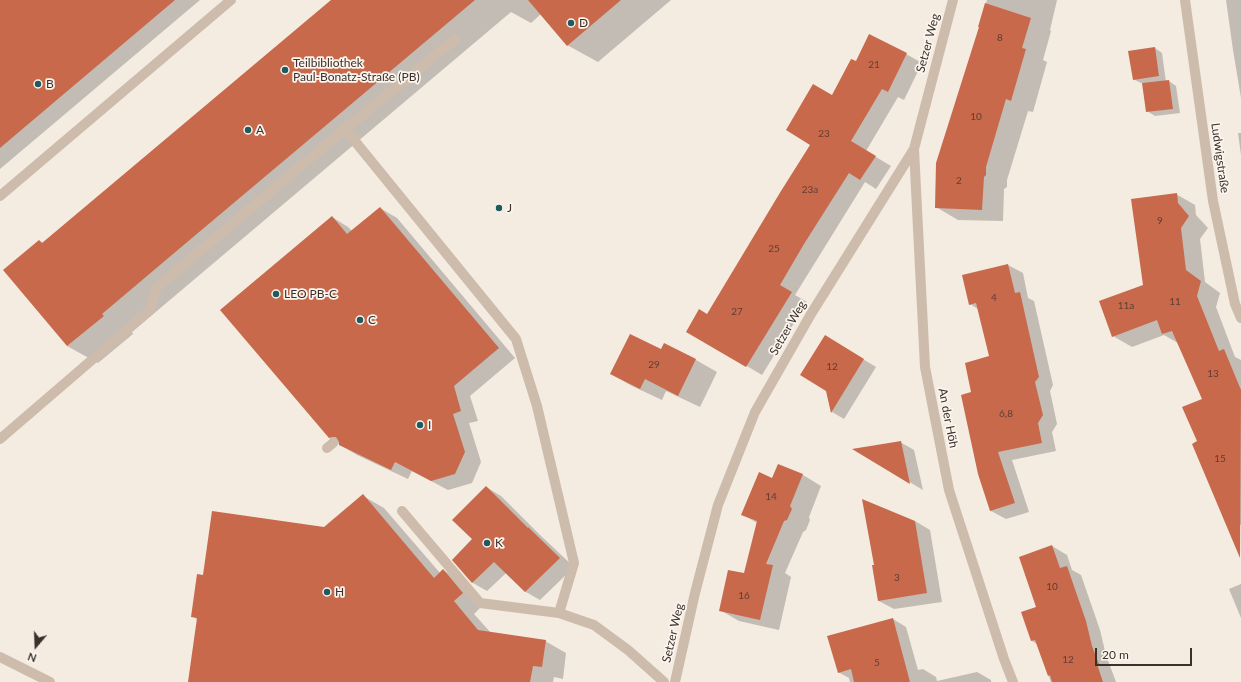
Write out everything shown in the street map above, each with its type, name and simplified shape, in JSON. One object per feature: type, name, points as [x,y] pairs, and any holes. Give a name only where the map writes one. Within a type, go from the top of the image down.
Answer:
[{"type":"street","points":[[0,196],[231,0]]},
{"type":"street","name":"Setzer Weg","points":[[675,682],[695,593],[718,505],[755,412],[811,314],[914,149],[953,0]]},
{"type":"street","name":"Ludwigstraße","points":[[1185,0],[1213,201],[1235,304],[1241,318]]},
{"type":"street","points":[[0,439],[150,310],[158,287],[345,129],[455,39]]},
{"type":"street","points":[[345,129],[516,339],[537,406],[574,562],[559,613]]},
{"type":"street","name":"An der Höh","points":[[914,149],[925,367],[949,490],[1004,659],[1013,682]]},
{"type":"street","points":[[402,511],[480,603],[559,613],[594,625],[628,650],[664,682]]},
{"type":"street","points":[[0,657],[50,682]]},
{"type":"building","name":"B","points":[[0,0],[175,0],[0,148]]},
{"type":"building","name":"A","points":[[331,0],[475,0],[102,314],[104,316],[67,346],[3,270],[39,240],[42,243]]},
{"type":"building","name":"D","points":[[528,0],[621,0],[567,46]]},
{"type":"building","points":[[985,3],[1031,18],[1022,48],[1026,49],[1011,101],[1006,99],[986,167],[982,210],[935,208],[936,163],[979,27]]},
{"type":"building","points":[[869,34],[907,53],[888,92],[882,89],[851,141],[876,156],[860,180],[849,173],[804,244],[780,285],[792,292],[746,367],[686,332],[699,309],[707,314],[810,145],[786,130],[813,84],[832,95],[851,59],[856,61]]},
{"type":"building","points":[[1155,47],[1159,76],[1133,80],[1128,51]]},
{"type":"building","points":[[1169,80],[1173,109],[1146,112],[1142,83]]},
{"type":"building","points":[[1177,193],[1178,203],[1189,216],[1181,228],[1186,270],[1201,281],[1197,296],[1219,351],[1224,349],[1241,390],[1240,558],[1192,444],[1197,441],[1182,407],[1202,399],[1172,331],[1162,334],[1157,320],[1112,337],[1099,301],[1143,285],[1131,199]]},
{"type":"building","name":"C","points":[[380,207],[499,348],[454,386],[461,411],[453,414],[465,452],[455,474],[431,481],[395,462],[391,470],[339,445],[336,437],[329,438],[220,310],[332,216],[347,234]]},
{"type":"building","points":[[1008,264],[1015,293],[1020,292],[1039,377],[1035,382],[1043,415],[1038,423],[1042,443],[998,452],[1015,503],[990,511],[978,474],[961,395],[971,392],[965,363],[989,356],[976,303],[969,305],[962,275]]},
{"type":"building","points":[[630,334],[661,349],[664,343],[696,359],[678,396],[645,379],[640,389],[610,374]]},
{"type":"building","points":[[825,335],[864,359],[831,413],[826,391],[800,375]]},
{"type":"building","points":[[901,441],[910,484],[852,449]]},
{"type":"building","points":[[778,464],[803,474],[790,506],[792,509],[787,520],[784,521],[766,564],[773,565],[760,620],[719,611],[728,570],[744,573],[757,521],[741,515],[759,472],[772,478]]},
{"type":"building","name":"K","points":[[486,486],[560,558],[525,592],[494,562],[472,583],[452,560],[472,539],[452,520]]},
{"type":"building","name":"H","points":[[363,494],[434,578],[443,569],[463,593],[454,601],[478,630],[546,640],[542,667],[533,666],[530,682],[188,682],[197,618],[191,617],[197,574],[203,575],[212,511],[324,527]]},
{"type":"building","points":[[862,499],[915,521],[927,593],[878,601],[872,565],[874,565]]},
{"type":"building","points":[[1052,545],[1060,568],[1067,566],[1086,621],[1103,682],[1052,682],[1050,675],[1048,676],[1035,640],[1031,641],[1021,612],[1036,607],[1019,557]]},
{"type":"building","points":[[893,618],[910,682],[854,682],[851,669],[838,673],[827,636]]},
{"type":"place","name":"D","points":[[571,23]]},
{"type":"place","name":"Teilbibliothek Paul-Bonatz-Straße (PB)","points":[[285,70]]},
{"type":"place","name":"B","points":[[38,84]]},
{"type":"place","name":"A","points":[[248,130]]},
{"type":"place","name":"J","points":[[499,208]]},
{"type":"place","name":"LEO PB-C","points":[[276,294]]},
{"type":"place","name":"C","points":[[360,320]]},
{"type":"place","name":"I","points":[[420,425]]},
{"type":"place","name":"K","points":[[487,543]]},
{"type":"place","name":"H","points":[[327,592]]}]
